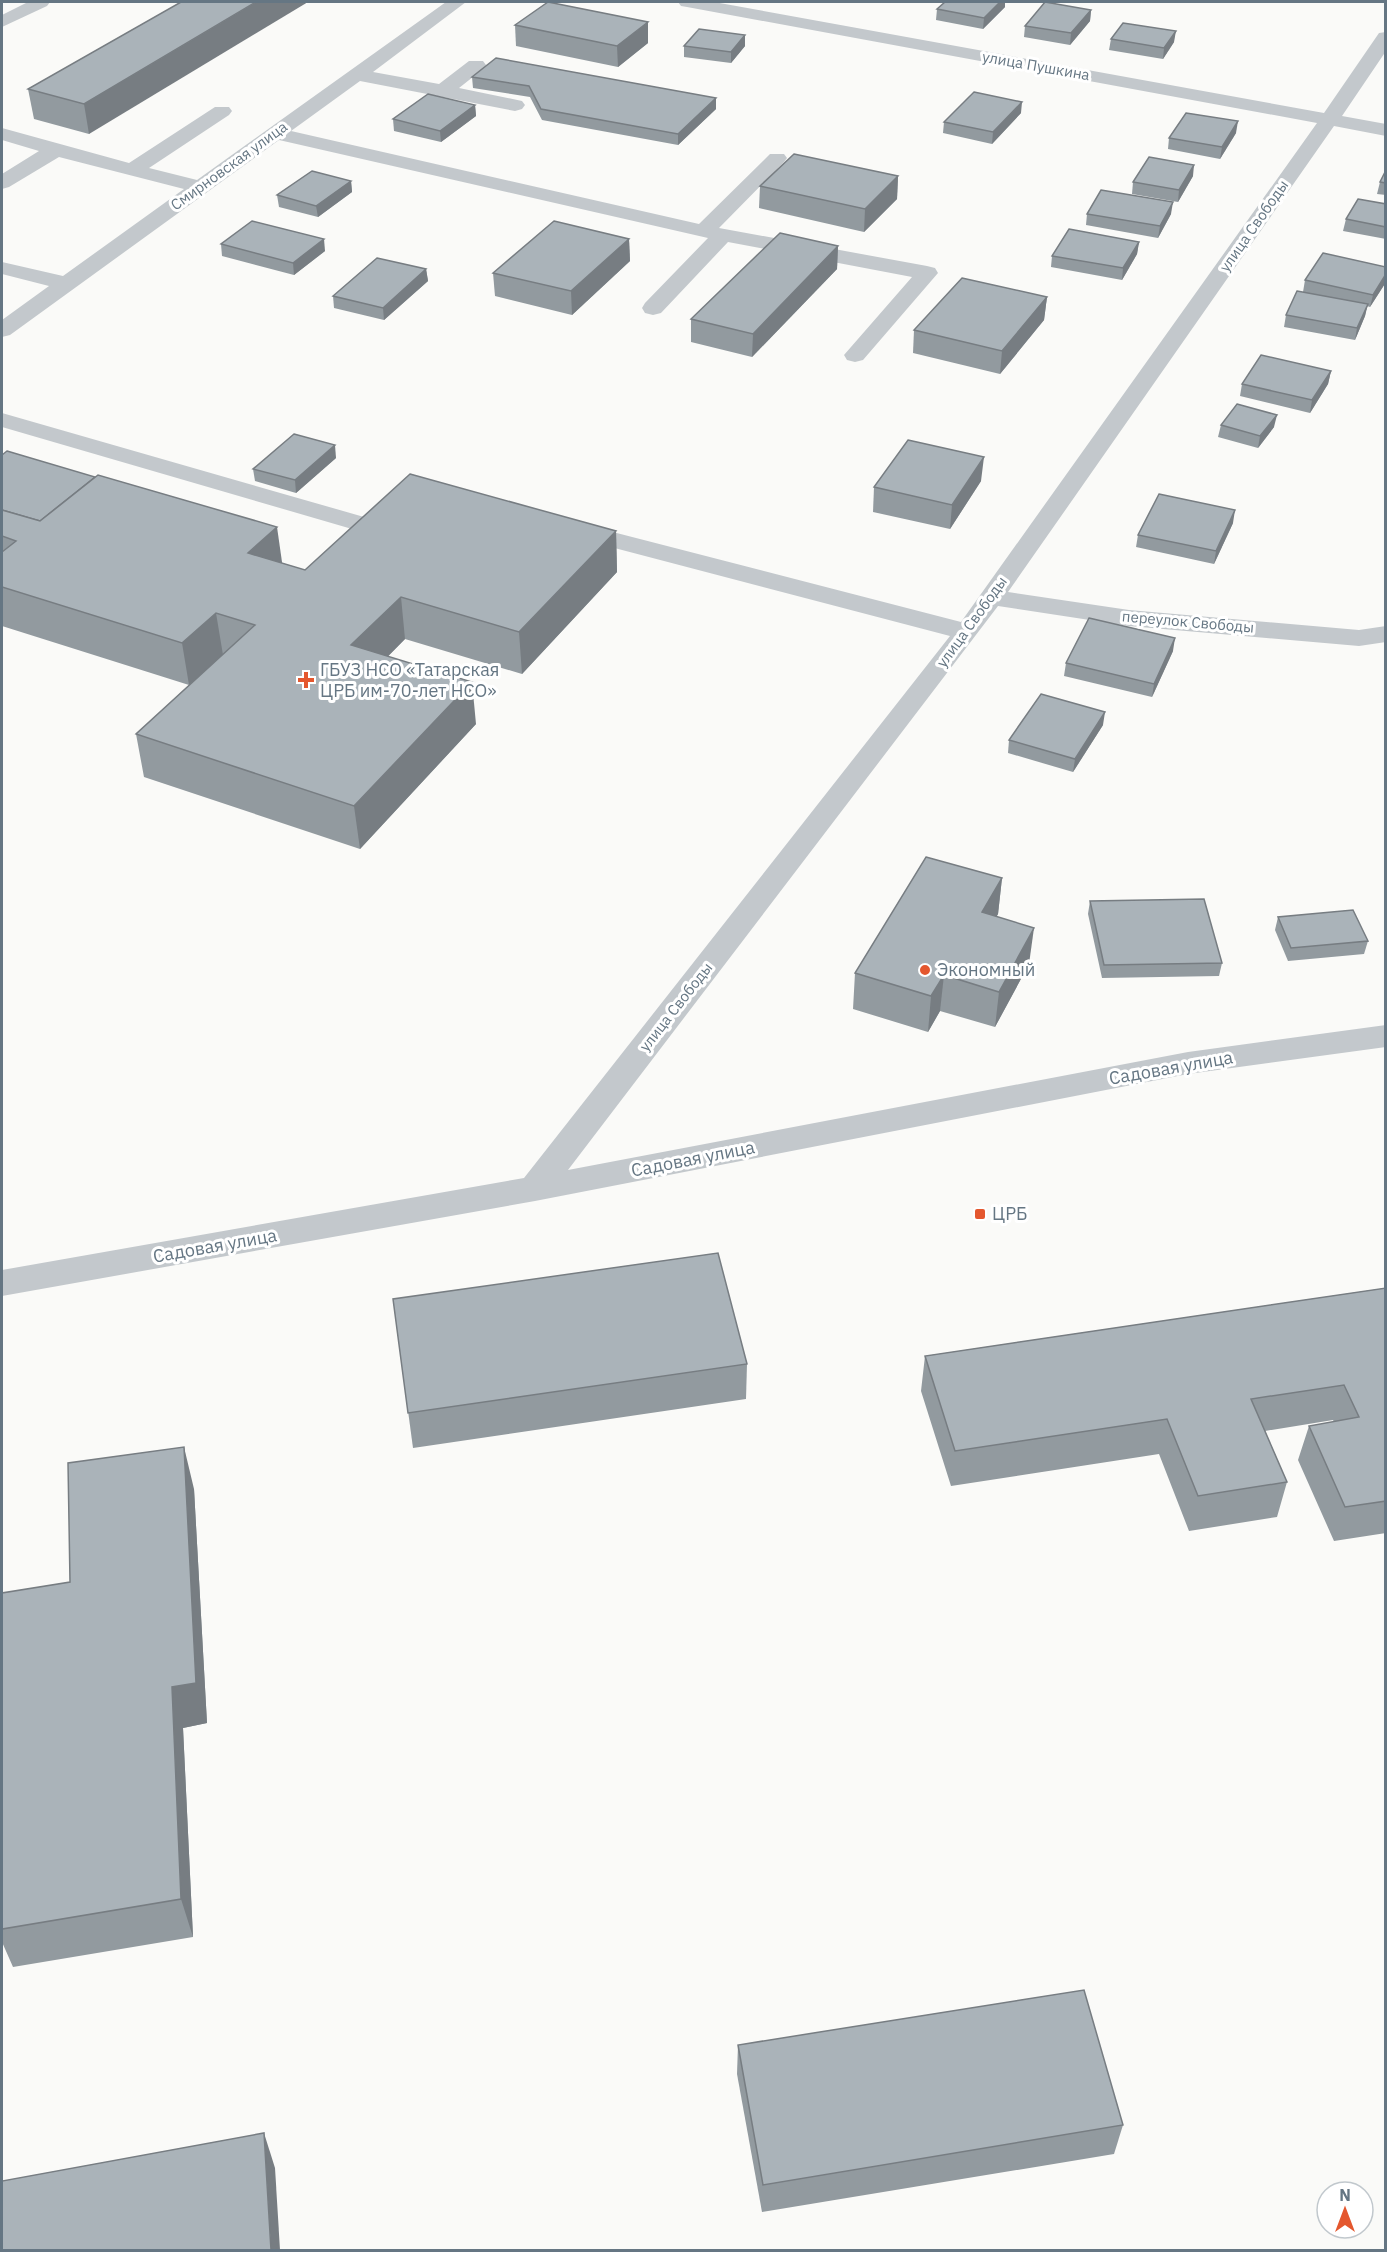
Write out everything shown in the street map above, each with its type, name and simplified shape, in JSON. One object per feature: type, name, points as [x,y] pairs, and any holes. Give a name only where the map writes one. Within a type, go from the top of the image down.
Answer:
[{"type":"street","points":[[2,22],[41,2]]},
{"type":"street","name":"Смирновская улица","points":[[2,330],[458,2]]},
{"type":"street","name":"улица Пушкина","points":[[687,2],[1386,130]]},
{"type":"street","name":"улица Свободы","points":[[535,1190],[967,632],[1386,37]]},
{"type":"street","points":[[443,91],[476,65]]},
{"type":"street","points":[[356,74],[515,105]]},
{"type":"street","points":[[133,169],[222,111]]},
{"type":"street","points":[[275,133],[713,233],[927,273],[855,355]]},
{"type":"street","points":[[2,134],[200,187]]},
{"type":"street","points":[[2,183],[56,150]]},
{"type":"street","points":[[653,308],[777,158]]},
{"type":"street","points":[[2,268],[66,283]]},
{"type":"street","points":[[2,420],[376,528],[412,488]]},
{"type":"street","points":[[551,524],[967,632]]},
{"type":"street","name":"переулок Свободы","points":[[990,597],[1129,618],[1359,638],[1386,634]]},
{"type":"street","name":"Садовая улица","points":[[2,1283],[535,1190],[1188,1063],[1386,1036]]},
{"type":"building","points":[[181,2],[256,2],[84,104],[28,89]]},
{"type":"building","points":[[548,2],[648,22],[617,46],[515,25]]},
{"type":"building","points":[[945,2],[1000,2],[984,18],[937,9]]},
{"type":"building","points":[[1045,2],[1091,10],[1071,33],[1025,26]]},
{"type":"building","points":[[1123,23],[1176,31],[1164,48],[1111,39]]},
{"type":"building","points":[[699,29],[745,35],[731,52],[684,46]]},
{"type":"building","points":[[496,58],[716,98],[678,134],[541,109],[529,86],[472,77]]},
{"type":"building","points":[[974,92],[1022,102],[993,132],[944,122]]},
{"type":"building","points":[[428,94],[475,105],[440,131],[393,119]]},
{"type":"building","points":[[1186,113],[1238,121],[1222,147],[1169,138]]},
{"type":"building","points":[[794,154],[898,176],[865,209],[760,186]]},
{"type":"building","points":[[1149,157],[1194,165],[1179,190],[1133,182]]},
{"type":"building","points":[[1386,170],[1386,183],[1380,182]]},
{"type":"building","points":[[312,171],[351,181],[316,206],[277,195]]},
{"type":"building","points":[[1101,190],[1173,202],[1160,226],[1087,214]]},
{"type":"building","points":[[1358,199],[1386,204],[1386,227],[1346,219]]},
{"type":"building","points":[[252,221],[324,239],[293,263],[221,244]]},
{"type":"building","points":[[554,221],[629,239],[571,291],[493,273]]},
{"type":"building","points":[[1069,229],[1139,242],[1123,268],[1052,256]]},
{"type":"building","points":[[780,233],[838,246],[753,334],[691,319]]},
{"type":"building","points":[[1323,253],[1386,267],[1386,274],[1373,295],[1305,280]]},
{"type":"building","points":[[377,258],[426,269],[383,308],[333,296]]},
{"type":"building","points":[[962,278],[1047,297],[1002,351],[914,330]]},
{"type":"building","points":[[1297,291],[1368,304],[1357,328],[1286,315]]},
{"type":"building","points":[[1261,355],[1331,371],[1312,400],[1242,384]]},
{"type":"building","points":[[1237,404],[1277,415],[1260,436],[1221,425]]},
{"type":"building","points":[[294,434],[335,445],[295,480],[253,469]]},
{"type":"building","points":[[908,440],[984,457],[952,505],[874,487]]},
{"type":"building","points":[[7,451],[95,477],[40,521],[2,510],[2,455]]},
{"type":"building","name":"ГБУЗ НСО «Татарская ЦРБ им-70-лет НСО»","points":[[410,474],[616,531],[519,632],[401,597],[351,645],[472,682],[354,806],[136,734],[255,625],[216,613],[182,643],[2,587],[2,552],[16,541],[2,536],[2,510],[40,521],[98,475],[277,527],[248,553],[305,570]]},
{"type":"building","points":[[1159,494],[1235,510],[1216,551],[1138,535]]},
{"type":"building","points":[[1089,618],[1175,638],[1154,684],[1066,663]]},
{"type":"building","points":[[1041,694],[1105,712],[1075,759],[1009,740]]},
{"type":"building","points":[[926,857],[1002,878],[982,912],[1034,928],[999,992],[944,975],[931,996],[855,973]]},
{"type":"building","points":[[1204,899],[1222,963],[1104,965],[1090,901]]},
{"type":"building","points":[[1353,910],[1368,941],[1291,948],[1278,917]]},
{"type":"building","points":[[718,1253],[747,1364],[408,1413],[393,1299]]},
{"type":"building","points":[[1386,1288],[1386,1501],[1345,1507],[1309,1426],[1359,1417],[1344,1385],[1251,1399],[1287,1482],[1198,1496],[1167,1419],[955,1451],[925,1356]]},
{"type":"building","points":[[184,1447],[196,1683],[172,1687],[181,1899],[2,1929],[2,1593],[70,1582],[68,1463]]},
{"type":"building","points":[[1084,1990],[1123,2125],[763,2185],[738,2045]]},
{"type":"building","points":[[264,2133],[271,2250],[2,2250],[2,2181]]},
{"type":"place","name":"ГБУЗ НСО «Татарская ЦРБ им-70-лет НСО»","points":[[306,680]]},
{"type":"place","name":"Экономный","points":[[925,970]]},
{"type":"place","name":"ЦРБ","points":[[980,1214]]}]
